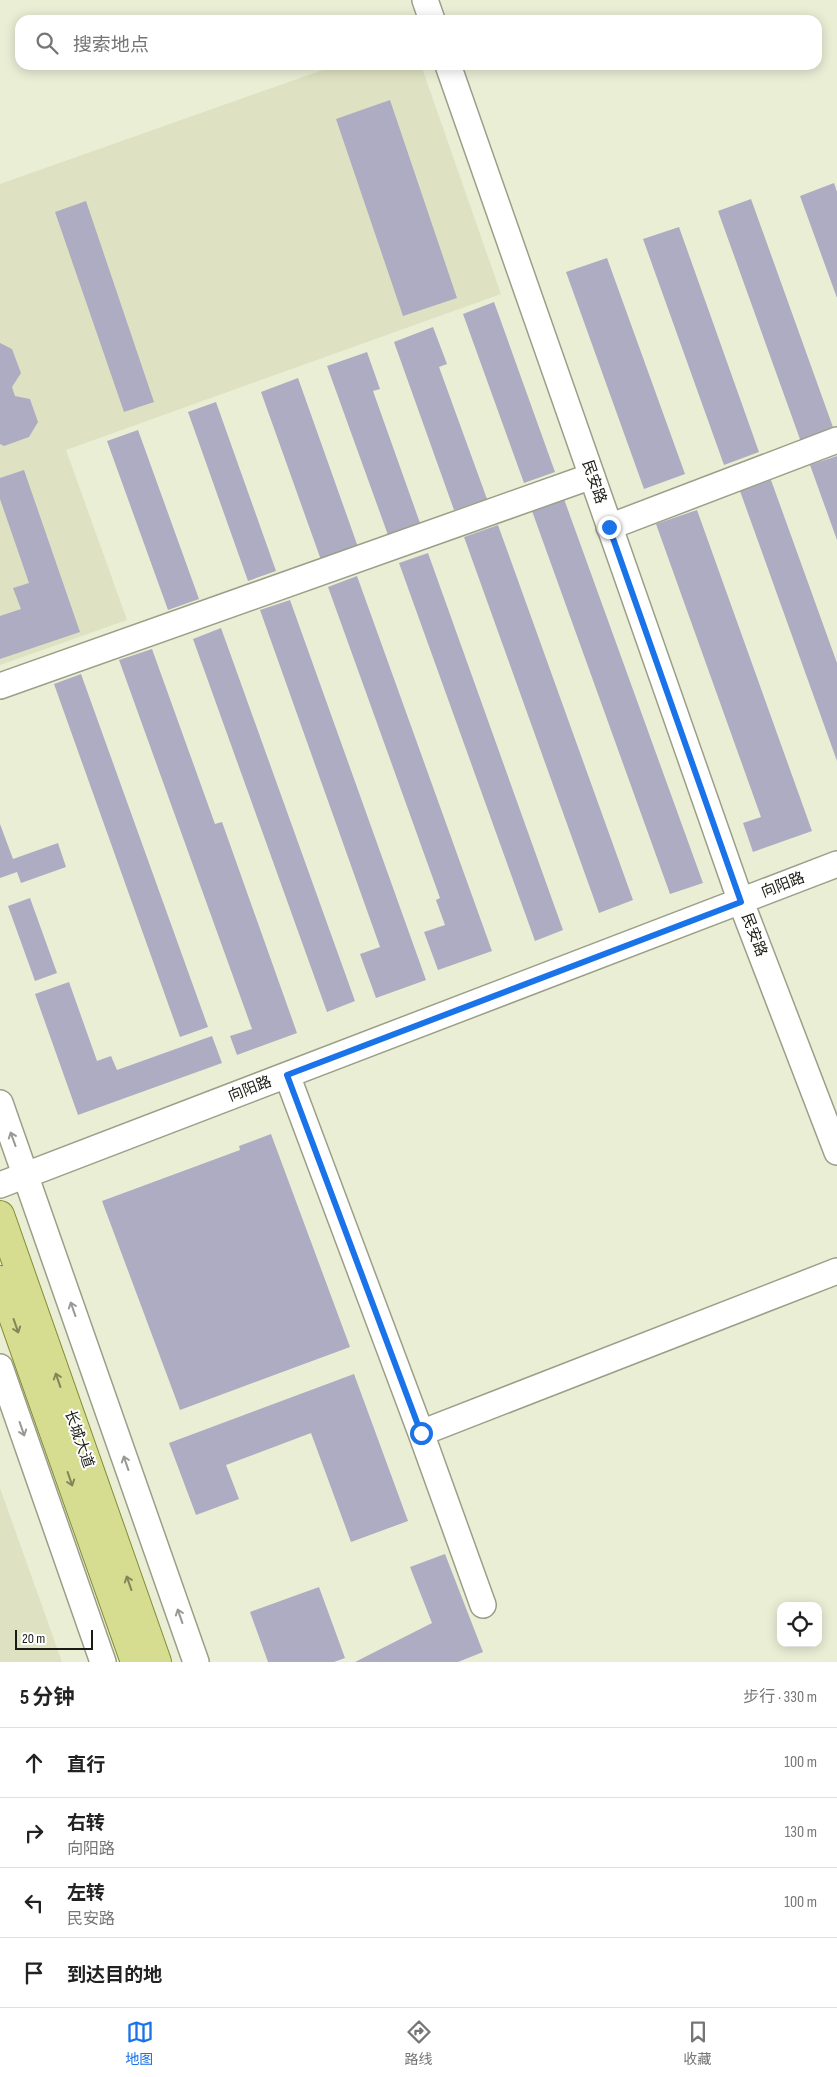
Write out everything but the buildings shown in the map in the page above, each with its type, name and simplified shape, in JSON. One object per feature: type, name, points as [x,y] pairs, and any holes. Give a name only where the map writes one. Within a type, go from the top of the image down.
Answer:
[{"type":"main road","name":"长城大道","points":[[0,1215],[157,1662]]},
{"type":"main road","name":"长城大道","points":[[0,1280],[134,1662]]},
{"type":"street","points":[[425,0],[430,15]]},
{"type":"street","name":"民安路","points":[[450,70],[741,902],[837,1152]]},
{"type":"street","points":[[609,527],[837,440]]},
{"type":"street","points":[[0,686],[592,476]]},
{"type":"street","name":"向阳路","points":[[0,1184],[837,864]]},
{"type":"street","points":[[287,1075],[421,1433],[483,1605]]},
{"type":"street","points":[[0,1103],[196,1662]]},
{"type":"street","points":[[421,1433],[837,1271]]},
{"type":"street","points":[[0,1367],[103,1662]]},
{"type":"shaded area","points":[[323,70],[423,70],[501,294],[66,450],[127,620],[0,665],[0,184]]},
{"type":"shaded area","points":[[0,1488],[62,1662],[0,1662]]},
{"type":"route","points":[[421,1433],[287,1075],[741,902],[609,527]]}]
